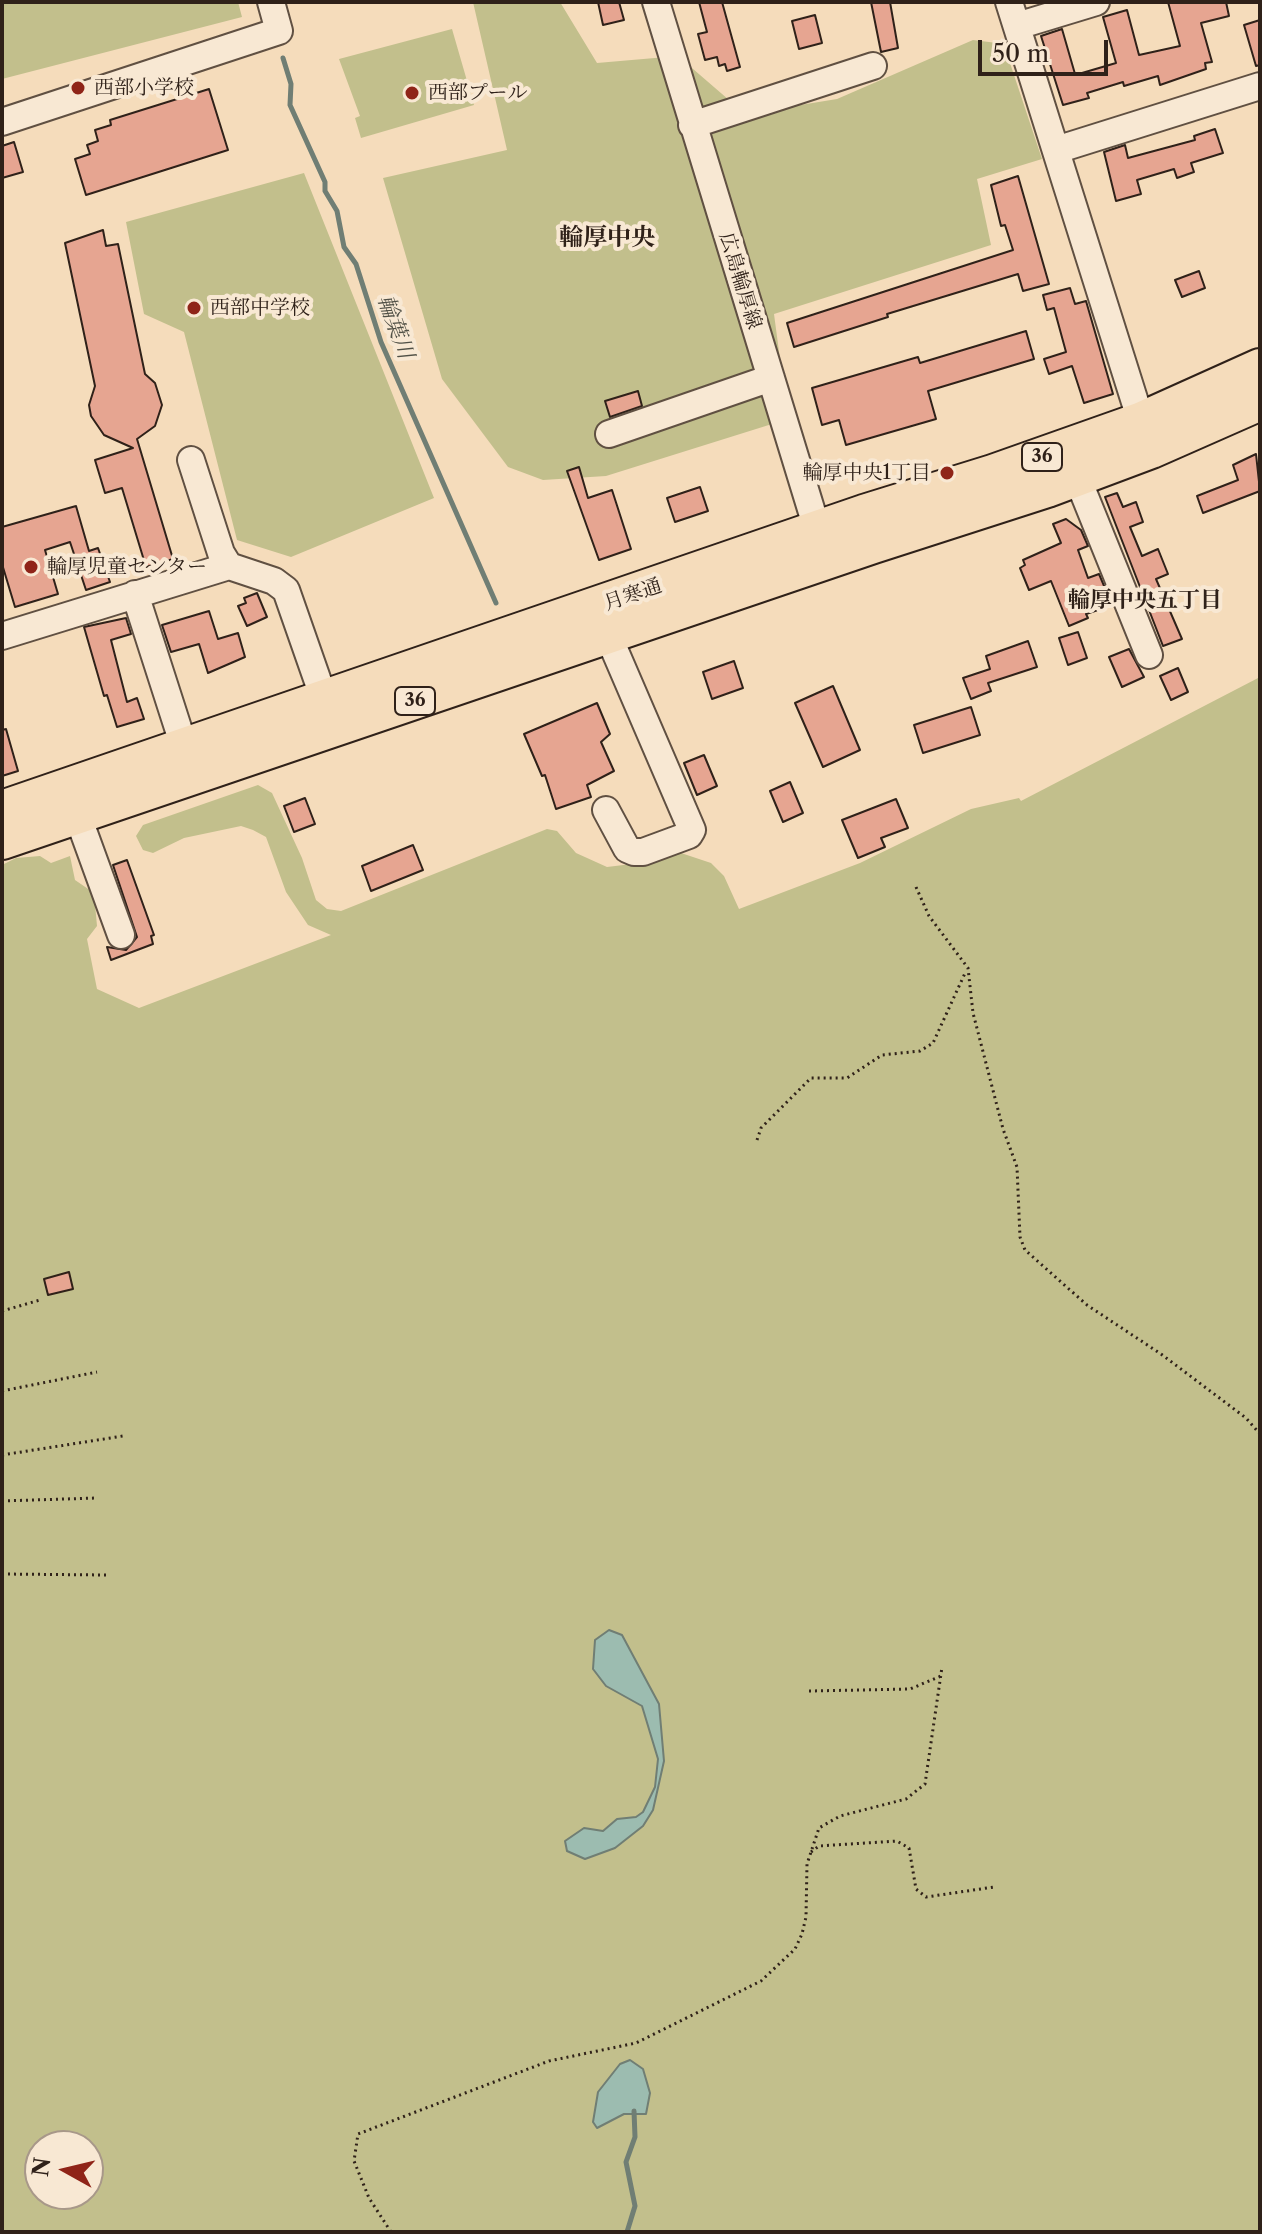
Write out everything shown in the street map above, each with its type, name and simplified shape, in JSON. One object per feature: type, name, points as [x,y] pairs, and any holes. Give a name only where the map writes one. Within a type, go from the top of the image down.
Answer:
[{"type":"highway","name":"月寒通","points":[[330,713],[608,635],[822,546],[1077,477],[1260,368]]},
{"type":"highway","name":"月寒通","points":[[2,810],[189,760],[1146,436],[1260,401]]},
{"type":"highway","name":"月寒通","points":[[2,839],[77,814],[189,760]]},
{"type":"street","points":[[2,122],[279,31],[271,2]]},
{"type":"street","name":"広島輪厚線","points":[[656,2],[822,546]]},
{"type":"street","points":[[1096,2],[1013,14],[1146,436]]},
{"type":"street","points":[[692,125],[873,66]]},
{"type":"street","points":[[1056,150],[1260,86]]},
{"type":"street","points":[[609,434],[771,378]]},
{"type":"street","points":[[191,460],[221,553],[229,566]]},
{"type":"street","points":[[1077,477],[1149,655]]},
{"type":"street","points":[[2,636],[229,566],[274,581],[286,590],[330,713]]},
{"type":"street","points":[[135,594],[189,760]]},
{"type":"street","points":[[606,810],[627,849],[634,852],[643,852],[689,835],[692,830],[608,635]]},
{"type":"street","points":[[77,814],[121,935]]},
{"type":"path","points":[[916,887],[929,916],[968,968],[984,1054],[1017,1167],[1020,1237],[1025,1250],[1087,1305],[1161,1354],[1246,1418],[1260,1434]]},
{"type":"path","points":[[757,1140],[761,1128],[776,1110],[811,1078],[847,1078],[882,1055],[920,1051],[933,1043],[968,968]]},
{"type":"path","points":[[2,1311],[40,1300]]},
{"type":"path","points":[[2,1391],[97,1372]]},
{"type":"path","points":[[2,1455],[123,1436]]},
{"type":"path","points":[[2,1501],[96,1498]]},
{"type":"path","points":[[2,1574],[106,1575]]},
{"type":"path","points":[[391,2232],[369,2198],[354,2161],[358,2134],[549,2061],[636,2043],[761,1981],[795,1949],[802,1934],[811,1852],[819,1828],[840,1816],[906,1799],[925,1784],[942,1667]]},
{"type":"path","points":[[809,1691],[910,1689],[941,1676]]},
{"type":"path","points":[[811,1852],[819,1846],[897,1841],[909,1848],[916,1889],[926,1897],[994,1887]]},
{"type":"shaded area","points":[[2,2],[238,2],[242,17],[2,79]]},
{"type":"shaded area","points":[[473,2],[560,2],[597,63],[678,56],[729,100],[782,108],[837,99],[973,40],[997,43],[1008,57],[1042,159],[977,179],[991,245],[774,314],[788,419],[606,476],[543,480],[508,467],[442,379],[383,178],[507,150]]},
{"type":"shaded area","name":"西部プール","points":[[452,29],[474,105],[361,138],[355,118],[360,116],[339,59]]},
{"type":"shaded area","points":[[304,173],[434,498],[291,557],[237,540],[184,332],[144,314],[126,222]]},
{"type":"shaded area","points":[[1260,677],[1260,2232],[2,2232],[2,865],[16,858],[40,856],[51,863],[70,856],[75,880],[94,893],[97,926],[87,939],[97,989],[139,1008],[331,935],[308,925],[286,892],[266,837],[253,830],[241,826],[184,838],[153,853],[143,850],[136,836],[143,825],[258,785],[272,793],[302,858],[316,900],[327,909],[341,911],[547,829],[557,831],[576,853],[607,867],[648,862],[678,852],[711,863],[724,876],[739,909],[860,863],[971,809],[1019,798],[1021,801]]},
{"type":"shaded area","points":[[609,1630],[622,1635],[659,1704],[664,1761],[653,1810],[643,1826],[615,1848],[585,1859],[567,1851],[565,1841],[584,1828],[603,1831],[617,1819],[636,1817],[643,1812],[655,1787],[658,1759],[642,1706],[606,1686],[593,1669],[595,1640]]},
{"type":"shaded area","points":[[630,2060],[643,2069],[650,2093],[646,2114],[624,2114],[597,2128],[593,2122],[598,2092],[620,2064]]},
{"type":"building","points":[[598,2],[619,2],[624,20],[603,25]]},
{"type":"building","points":[[699,2],[722,2],[740,67],[727,71],[725,64],[719,66],[717,57],[705,60],[698,34],[707,32]]},
{"type":"building","points":[[871,2],[890,2],[898,48],[881,52]]},
{"type":"building","points":[[1168,2],[1226,2],[1229,16],[1201,23],[1212,62],[1205,63],[1206,69],[1160,85],[1158,76],[1124,86],[1123,82],[1087,93],[1089,98],[1063,105],[1041,36],[1062,29],[1075,74],[1082,73],[1116,63],[1103,17],[1127,10],[1139,55],[1180,46]]},
{"type":"building","points":[[815,15],[822,43],[799,49],[792,21]]},
{"type":"building","points":[[1260,20],[1260,65],[1256,66],[1244,25]]},
{"type":"building","points":[[209,89],[228,150],[86,195],[75,159],[90,154],[87,145],[98,141],[95,130],[111,125],[110,120]]},
{"type":"building","points":[[1215,129],[1223,153],[1191,163],[1194,172],[1177,178],[1174,169],[1137,180],[1141,194],[1116,201],[1104,152],[1125,145],[1128,158],[1195,140],[1194,136]]},
{"type":"building","points":[[14,142],[23,172],[2,178],[2,146]]},
{"type":"building","points":[[1018,176],[1049,284],[1023,291],[1018,274],[887,314],[888,317],[794,347],[787,323],[1013,250],[1005,225],[1001,226],[991,185]]},
{"type":"building","points":[[103,230],[106,246],[118,244],[145,374],[155,383],[162,405],[155,426],[137,439],[173,559],[146,567],[122,488],[105,493],[95,460],[133,448],[104,435],[91,416],[89,405],[95,386],[65,243]]},
{"type":"building","points":[[1199,271],[1205,288],[1182,297],[1175,280]]},
{"type":"building","points":[[1070,288],[1075,304],[1086,301],[1113,394],[1084,403],[1072,366],[1049,374],[1044,359],[1066,352],[1054,308],[1047,310],[1043,295]]},
{"type":"building","points":[[1026,331],[1034,359],[928,391],[936,419],[846,445],[839,420],[822,425],[812,388],[918,357],[920,363]]},
{"type":"building","points":[[638,391],[642,406],[610,417],[605,401]]},
{"type":"building","points":[[1256,454],[1260,491],[1203,513],[1197,496],[1238,480],[1233,465]]},
{"type":"building","points":[[579,467],[588,498],[612,490],[631,549],[599,560],[567,471]]},
{"type":"building","points":[[700,487],[708,511],[675,522],[667,498]]},
{"type":"building","points":[[1117,493],[1123,507],[1136,502],[1143,522],[1130,527],[1142,556],[1158,549],[1168,574],[1156,579],[1182,639],[1163,646],[1105,497]]},
{"type":"building","points":[[76,506],[89,551],[98,548],[110,582],[86,590],[70,542],[45,550],[58,594],[15,607],[2,564],[2,527]]},
{"type":"building","points":[[1066,519],[1081,530],[1088,546],[1078,550],[1088,578],[1099,574],[1110,600],[1096,605],[1098,610],[1086,614],[1088,618],[1069,626],[1051,581],[1029,590],[1020,568],[1025,565],[1023,560],[1061,543],[1053,524]]},
{"type":"building","points":[[257,593],[267,617],[247,626],[238,606],[246,603],[244,598]]},
{"type":"building","points":[[209,611],[218,639],[238,633],[245,657],[208,673],[199,644],[171,652],[162,625]]},
{"type":"building","points":[[126,618],[131,634],[111,640],[127,702],[137,698],[144,719],[117,727],[107,695],[104,696],[84,627]]},
{"type":"building","points":[[1078,632],[1087,658],[1068,665],[1059,638]]},
{"type":"building","points":[[1028,641],[1037,667],[988,683],[991,691],[971,699],[963,678],[990,669],[986,656]]},
{"type":"building","points":[[1129,649],[1144,677],[1122,687],[1109,657]]},
{"type":"building","points":[[734,661],[743,688],[712,699],[703,672]]},
{"type":"building","points":[[1178,668],[1188,692],[1171,700],[1160,676]]},
{"type":"building","points":[[833,686],[860,750],[823,767],[795,703]]},
{"type":"building","points":[[597,703],[610,734],[601,742],[614,771],[587,785],[591,797],[556,809],[545,775],[542,776],[524,734]]},
{"type":"building","points":[[971,707],[980,735],[923,753],[914,725]]},
{"type":"building","points":[[6,729],[18,771],[2,776],[2,730]]},
{"type":"building","points":[[704,755],[717,786],[697,795],[684,763]]},
{"type":"building","points":[[790,782],[803,813],[783,822],[770,791]]},
{"type":"building","points":[[305,798],[315,824],[294,832],[284,806]]},
{"type":"building","points":[[896,799],[908,828],[881,838],[885,847],[858,858],[842,820]]},
{"type":"building","points":[[413,845],[423,870],[371,891],[362,866]]},
{"type":"building","points":[[127,860],[154,935],[151,936],[153,944],[111,960],[107,947],[126,950],[137,937],[113,865]]},
{"type":"building","points":[[69,1272],[73,1289],[48,1295],[44,1279]]},
{"type":"waterway","name":"輪葉川","points":[[283,58],[291,84],[290,105],[325,182],[325,191],[337,211],[344,247],[356,264],[381,342],[496,603]]},
{"type":"waterway","points":[[627,2232],[635,2206],[626,2162],[635,2137],[634,2111]]},
{"type":"place","name":"西部小学校","points":[[78,88]]},
{"type":"place","name":"西部プール","points":[[412,93]]},
{"type":"place","name":"西部中学校","points":[[194,308]]},
{"type":"place","name":"輪厚中央1丁目","points":[[947,473]]},
{"type":"place","name":"輪厚児童センター","points":[[31,567]]},
{"type":"district","name":"輪厚中央","points":[[607,238]]},
{"type":"district","name":"輪厚中央五丁目","points":[[1145,601]]}]
